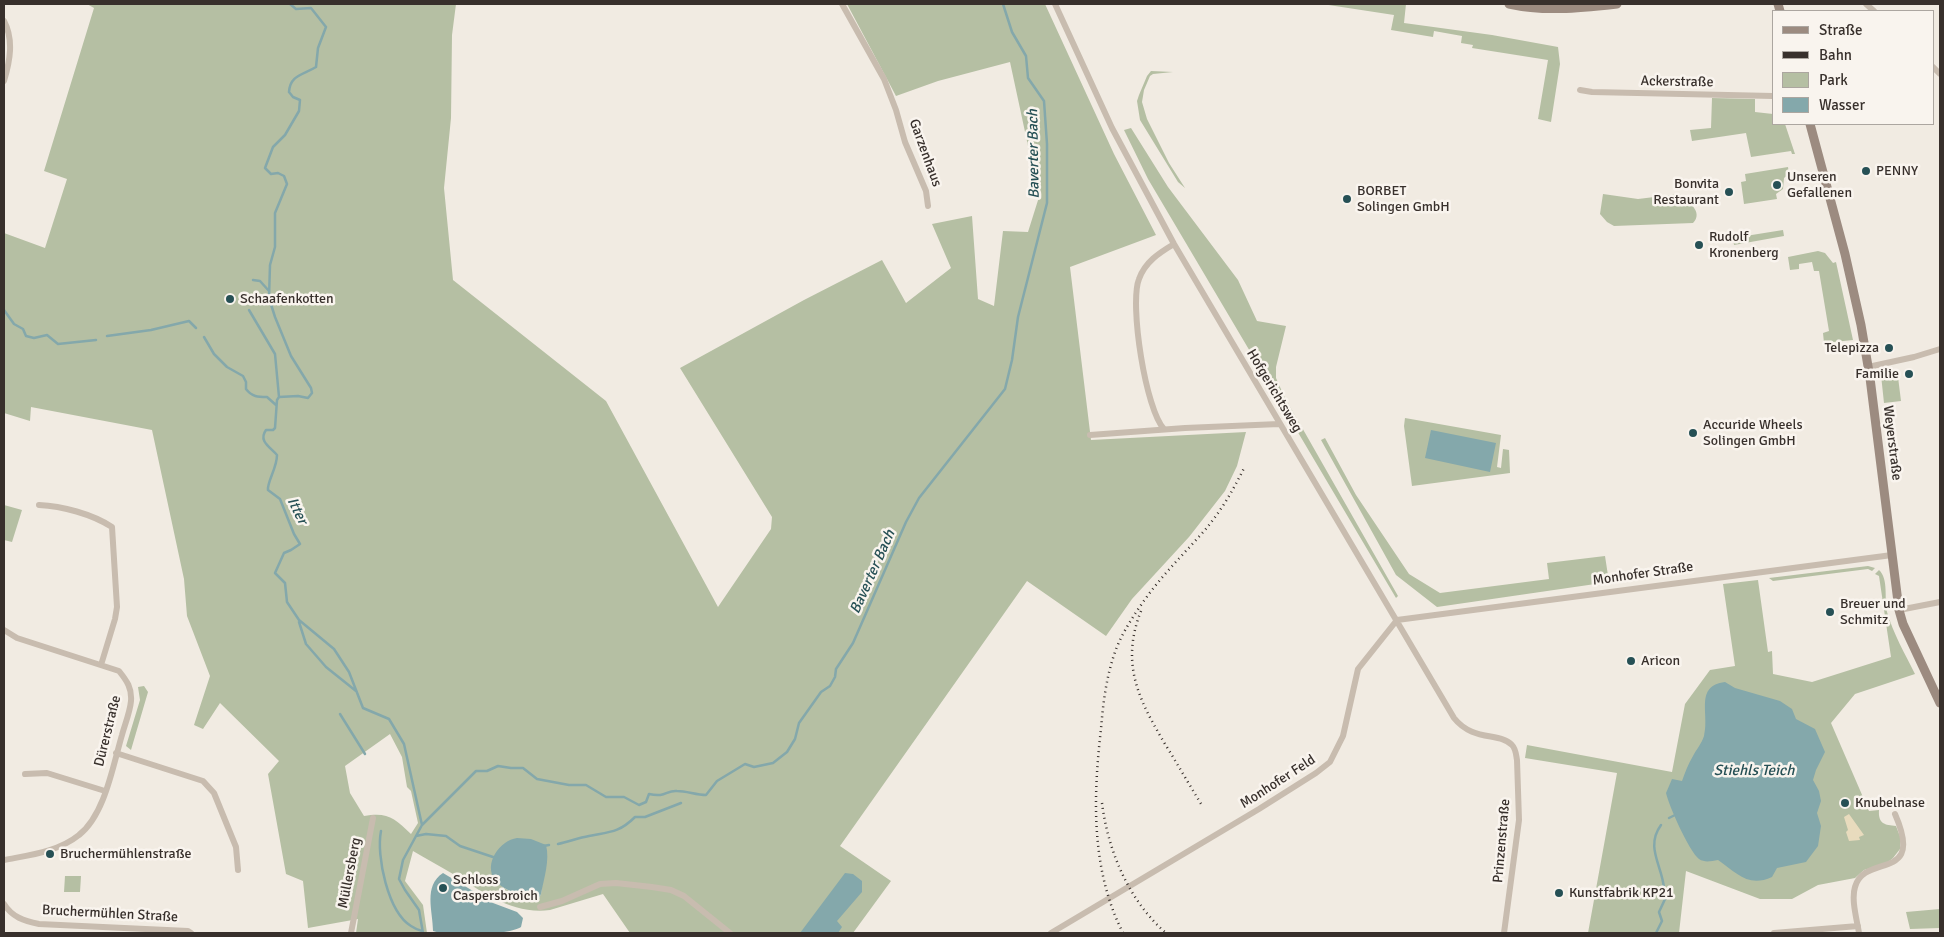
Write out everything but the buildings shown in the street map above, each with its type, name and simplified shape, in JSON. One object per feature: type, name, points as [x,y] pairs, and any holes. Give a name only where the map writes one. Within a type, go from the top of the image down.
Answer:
[{"type":"main road","points":[[1509,4],[1553,10],[1617,4]]},
{"type":"main road","name":"Weyerstraße","points":[[1810,125],[1845,254],[1868,366],[1899,610],[1903,624],[1940,704]]},
{"type":"street","name":"Garzenhaus","points":[[842,4],[878,67],[896,110],[905,142],[926,191],[928,206]]},
{"type":"street","name":"Hofgerichtsweg","points":[[1055,4],[1112,128],[1174,244],[1458,723],[1466,730],[1476,734],[1510,743],[1515,750]]},
{"type":"street","points":[[4,21],[9,31],[10,48],[4,81]]},
{"type":"street","name":"Ackerstraße","points":[[1580,90],[1592,92],[1772,96]]},
{"type":"street","points":[[1164,429],[1158,420],[1142,360],[1137,325],[1136,291],[1139,278],[1147,265],[1158,254],[1174,244]]},
{"type":"street","points":[[1868,366],[1914,357],[1940,349]]},
{"type":"street","points":[[1090,435],[1164,429],[1279,424]]},
{"type":"street","points":[[39,505],[53,506],[102,521],[112,527],[115,620],[101,665]]},
{"type":"street","name":"Monhofer Straße","points":[[1398,620],[1892,555]]},
{"type":"street","points":[[1899,610],[1940,602]]},
{"type":"street","name":"Monhofer Feld","points":[[1051,933],[1259,809],[1330,762],[1343,736],[1358,669],[1398,620]]},
{"type":"street","name":"Dürerstraße","points":[[4,630],[17,638],[119,671],[130,684],[131,701],[105,791],[96,815],[80,835],[64,846],[4,860]]},
{"type":"street","name":"Prinzenstraße","points":[[1504,933],[1519,820],[1515,750]]},
{"type":"street","points":[[116,753],[203,781],[214,792],[236,847],[238,870]]},
{"type":"street","points":[[25,774],[47,773],[105,791]]},
{"type":"street","points":[[1774,933],[1859,930],[1854,894],[1858,880],[1865,873],[1891,864],[1903,849],[1904,836],[1895,814]]},
{"type":"street","name":"Müllersberg","points":[[351,933],[373,818]]},
{"type":"street","points":[[540,907],[562,901],[600,884],[616,883],[652,887],[671,890],[684,896],[730,933]]},
{"type":"street","name":"Bruchermühlen Straße","points":[[4,904],[7,909],[20,918],[39,924],[159,929],[188,931],[191,933]]},
{"type":"green space","points":[[87,4],[456,4],[452,35],[451,118],[444,188],[453,280],[606,401],[718,607],[771,529],[772,517],[680,368],[804,300],[882,260],[906,303],[951,268],[932,224],[972,216],[978,299],[994,306],[1003,231],[1028,232],[1039,197],[1010,62],[938,81],[896,96],[847,4],[1045,4],[1114,154],[1156,235],[1070,267],[1091,440],[1246,432],[1237,466],[1225,491],[1189,537],[1132,599],[1106,636],[1027,581],[840,846],[891,881],[853,933],[630,933],[603,894],[550,910],[536,911],[523,909],[511,906],[487,895],[413,851],[405,881],[423,905],[427,933],[356,933],[358,919],[308,928],[303,881],[286,874],[268,774],[279,761],[220,703],[203,729],[194,725],[210,676],[187,616],[184,579],[152,430],[31,407],[30,421],[4,413],[4,233],[45,248],[67,179],[44,171],[94,8]],"holes":[[[390,734],[402,757],[407,787],[411,791],[418,823],[411,834],[395,820],[385,816],[364,816],[350,793],[345,766]],[[493,860],[545,863],[539,898],[512,892],[500,885],[493,871]]]},
{"type":"green space","points":[[1322,4],[1406,4],[1404,23],[1492,35],[1558,47],[1560,64],[1551,122],[1538,119],[1548,60],[1472,48],[1473,45],[1461,43],[1462,36],[1434,31],[1433,37],[1391,30],[1394,15]]},
{"type":"green space","points":[[1151,71],[1173,72],[1150,76],[1144,90],[1142,102],[1147,119],[1169,163],[1185,188],[1178,182],[1140,120],[1137,101],[1147,76]]},
{"type":"green space","points":[[1712,98],[1755,99],[1755,112],[1772,114],[1772,125],[1785,125],[1795,154],[1792,154],[1791,151],[1751,157],[1746,133],[1692,141],[1690,130],[1711,128]]},
{"type":"green space","points":[[1131,128],[1168,187],[1238,280],[1257,321],[1286,326],[1276,367],[1276,378],[1284,396],[1398,596],[1396,598],[1148,179],[1124,130]]},
{"type":"green space","points":[[1788,167],[1789,174],[1784,178],[1783,189],[1776,194],[1777,199],[1744,204],[1741,182],[1746,181],[1745,174]]},
{"type":"green space","points":[[1603,194],[1638,199],[1679,194],[1694,207],[1697,215],[1693,223],[1614,226],[1607,222],[1600,214]]},
{"type":"green space","points":[[1783,230],[1784,236],[1734,245],[1733,238]]},
{"type":"green space","points":[[1818,251],[1825,253],[1833,263],[1836,262],[1853,340],[1824,343],[1823,333],[1829,331],[1819,271],[1814,271],[1812,262],[1799,264],[1799,269],[1790,270],[1788,257]]},
{"type":"green space","points":[[1897,369],[1901,401],[1884,403],[1881,375],[1884,372]]},
{"type":"green space","points":[[1405,418],[1501,435],[1497,467],[1501,468],[1503,449],[1509,450],[1510,473],[1412,486],[1404,426]]},
{"type":"green space","points":[[1325,438],[1356,495],[1409,574],[1440,593],[1549,579],[1547,563],[1605,556],[1609,582],[1437,607],[1396,575],[1321,440]]},
{"type":"green space","points":[[4,505],[22,510],[12,542],[4,540]]},
{"type":"green space","points":[[1868,566],[1875,568],[1872,571],[1868,569],[1773,581],[1769,578]]},
{"type":"green space","points":[[1879,570],[1884,579],[1887,612],[1915,674],[1855,694],[1831,723],[1869,811],[1879,810],[1883,823],[1896,826],[1901,839],[1900,849],[1893,858],[1887,863],[1864,870],[1855,878],[1818,885],[1792,899],[1760,899],[1686,871],[1679,933],[1588,933],[1617,773],[1525,758],[1527,745],[1672,772],[1685,704],[1710,670],[1735,666],[1723,584],[1758,580],[1768,652],[1772,651],[1773,674],[1812,682],[1891,657],[1879,576],[1875,574]]},
{"type":"green space","points":[[144,686],[148,692],[131,750],[126,746],[140,700],[138,687]]},
{"type":"green space","points":[[65,876],[81,876],[80,892],[64,892]]},
{"type":"green space","points":[[1940,909],[1940,928],[1910,929],[1906,912]]},
{"type":"sand","points":[[1849,814],[1864,835],[1859,837],[1860,840],[1849,841],[1844,817]]},
{"type":"water","points":[[1431,430],[1496,443],[1490,472],[1425,458]]},
{"type":"water","name":"Stiehls Teich","points":[[1725,682],[1735,688],[1780,701],[1792,709],[1796,719],[1815,729],[1825,752],[1813,780],[1819,791],[1821,801],[1817,813],[1821,826],[1818,846],[1806,862],[1777,868],[1772,877],[1764,880],[1756,881],[1743,878],[1718,860],[1706,861],[1699,859],[1680,828],[1666,793],[1672,779],[1682,781],[1703,739],[1705,702],[1709,689]]},
{"type":"water","points":[[517,838],[531,839],[546,845],[547,863],[539,898],[528,897],[509,891],[495,880],[492,874],[492,860],[499,848]]},
{"type":"water","points":[[443,873],[493,903],[517,912],[523,918],[521,927],[494,933],[440,933],[433,931],[431,892],[437,878]]},
{"type":"water","points":[[845,873],[853,874],[862,881],[862,892],[837,921],[842,927],[838,933],[800,933]]},
{"type":"waterway","name":"Itter","points":[[290,4],[296,9],[311,8],[326,27],[318,48],[316,67],[298,76],[290,86],[289,92],[293,97],[300,100],[299,111],[285,135],[273,147],[265,168],[271,174],[278,173],[284,176],[287,184],[275,213],[275,247],[270,265],[269,298],[291,356],[311,388],[312,393],[308,398],[298,396],[279,397],[277,400],[275,428],[273,430],[266,430],[263,437],[266,444],[277,455],[268,490],[280,499],[300,544],[284,553],[275,573],[285,583],[287,602],[299,620],[334,649],[349,672],[363,708],[389,719],[404,744],[422,825],[403,860],[399,879],[419,910],[423,933]]},
{"type":"waterway","name":"Baverter Bach","points":[[422,825],[476,771],[487,771],[498,766],[523,768],[537,779],[569,785],[586,785],[606,797],[624,797],[639,805],[646,802],[649,794],[662,795],[677,791],[706,795],[717,781],[745,764],[754,767],[773,763],[787,752],[795,739],[799,723],[821,692],[830,686],[835,677],[836,669],[853,643],[906,522],[919,498],[1005,389],[1012,360],[1018,317],[1047,203],[1047,144],[1044,101],[1028,78],[1026,56],[1012,32],[1003,4]]},
{"type":"waterway","points":[[253,280],[260,281],[269,291]]},
{"type":"waterway","points":[[4,310],[14,324],[23,329],[26,336],[34,338],[47,335],[58,344],[96,340]]},
{"type":"waterway","points":[[249,310],[275,354],[279,397]]},
{"type":"waterway","points":[[107,336],[151,330],[189,321],[196,328]]},
{"type":"waterway","points":[[204,337],[214,354],[227,367],[243,376],[248,392],[255,396],[267,397],[276,405]]},
{"type":"waterway","points":[[299,622],[306,644],[326,667],[356,691]]},
{"type":"waterway","points":[[340,714],[365,754]]},
{"type":"waterway","points":[[558,844],[614,831],[635,817],[645,817],[681,803]]},
{"type":"waterway","points":[[1669,818],[1675,815]]},
{"type":"waterway","points":[[1661,825],[1656,833],[1654,849],[1664,888]]},
{"type":"waterway","points":[[381,831],[380,854],[390,896],[403,919],[412,927],[422,931]]},
{"type":"waterway","points":[[416,836],[426,834],[446,836],[460,846],[496,858]]},
{"type":"waterway","points":[[543,846],[549,845]]},
{"type":"waterway","points":[[1656,933],[1662,921],[1659,912],[1666,897],[1665,893]]},
{"type":"railway","points":[[1123,933],[1105,884],[1097,833],[1098,755],[1104,701],[1111,664],[1122,635],[1137,611],[1148,595],[1211,523],[1227,500],[1245,466]]},
{"type":"railway","points":[[1141,611],[1132,648],[1135,681],[1140,697],[1156,728],[1203,807]]},
{"type":"railway","points":[[1102,803],[1109,839],[1122,874],[1141,906],[1166,933]]},
{"type":"place","name":"PENNY","points":[[1866,171]]},
{"type":"place","name":"Unseren Gefallenen","points":[[1777,185]]},
{"type":"place","name":"Bonvita Restaurant","points":[[1729,192]]},
{"type":"place","name":"BORBET Solingen GmbH","points":[[1347,199]]},
{"type":"place","name":"Rudolf Kronenberg","points":[[1699,245]]},
{"type":"place","name":"Schaafenkotten","points":[[230,299]]},
{"type":"place","name":"Telepizza","points":[[1889,348]]},
{"type":"place","name":"Familie","points":[[1909,374]]},
{"type":"place","name":"Accuride Wheels Solingen GmbH","points":[[1693,433]]},
{"type":"place","name":"Breuer und Schmitz","points":[[1830,612]]},
{"type":"place","name":"Aricon","points":[[1631,661]]},
{"type":"place","name":"Knubelnase","points":[[1845,803]]},
{"type":"place","name":"Bruchermühlenstraße","points":[[50,854]]},
{"type":"place","name":"Schloss Caspersbroich","points":[[443,888]]},
{"type":"place","name":"Kunstfabrik KP21","points":[[1559,893]]}]
